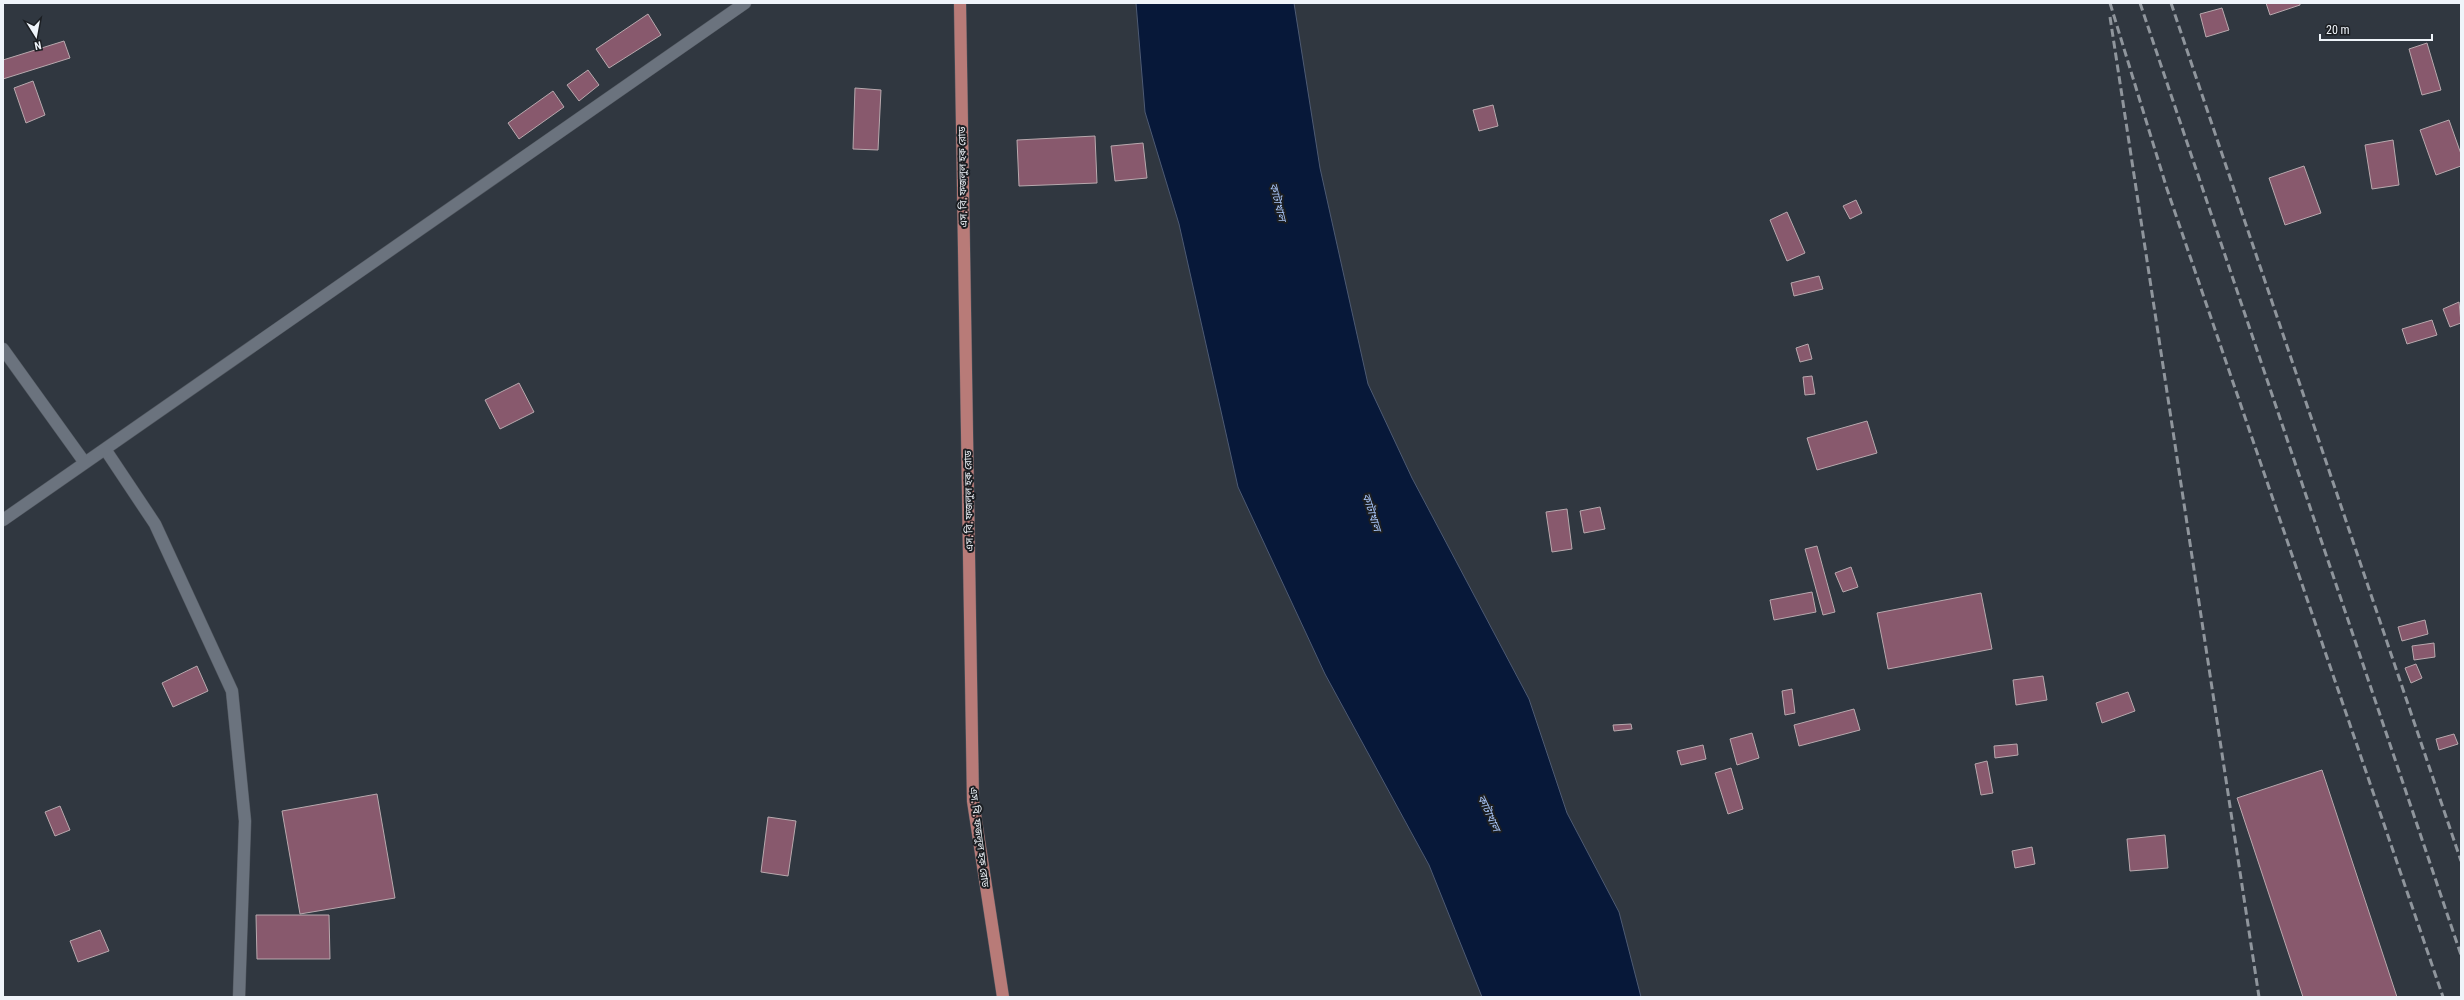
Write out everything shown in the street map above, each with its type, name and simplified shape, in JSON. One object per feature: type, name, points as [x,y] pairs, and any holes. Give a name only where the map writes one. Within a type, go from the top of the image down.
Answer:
[{"type":"main road","name":"এস. বি. ফজলুল হক রোড","points":[[960,3],[973,801],[1003,997]]},
{"type":"street","points":[[3,520],[745,3]]},
{"type":"street","points":[[3,349],[85,463]]},
{"type":"street","points":[[105,449],[155,524],[232,691],[245,821],[239,997]]},
{"type":"water","name":"কাটাখাল","points":[[1136,3],[1294,3],[1320,168],[1368,384],[1412,478],[1529,699],[1567,813],[1619,912],[1641,997],[1482,997],[1429,865],[1325,674],[1238,487],[1179,224],[1145,112]]},
{"type":"building","points":[[2266,3],[2300,3],[2300,5],[2270,15]]},
{"type":"building","points":[[2222,8],[2229,30],[2206,37],[2200,14]]},
{"type":"building","points":[[648,14],[661,35],[609,68],[596,49]]},
{"type":"building","points":[[64,41],[70,58],[3,79],[3,60]]},
{"type":"building","points":[[2427,43],[2441,90],[2422,95],[2409,49]]},
{"type":"building","points":[[588,70],[599,85],[579,101],[567,85]]},
{"type":"building","points":[[33,81],[45,115],[26,123],[14,88]]},
{"type":"building","points":[[855,88],[881,90],[878,150],[853,149]]},
{"type":"building","points":[[553,91],[564,107],[519,139],[508,123]]},
{"type":"building","points":[[1493,105],[1498,126],[1479,131],[1473,110]]},
{"type":"building","points":[[2449,120],[2461,154],[2461,166],[2436,175],[2420,130]]},
{"type":"building","points":[[1095,136],[1097,183],[1019,186],[1017,140]]},
{"type":"building","points":[[2393,140],[2399,185],[2372,189],[2365,145]]},
{"type":"building","points":[[1143,143],[1147,178],[1115,181],[1111,146]]},
{"type":"building","points":[[2304,166],[2321,213],[2285,225],[2269,178]]},
{"type":"building","points":[[1856,200],[1862,213],[1850,219],[1843,206]]},
{"type":"building","points":[[1787,212],[1805,253],[1787,261],[1770,220]]},
{"type":"building","points":[[1819,276],[1823,289],[1794,296],[1791,283]]},
{"type":"building","points":[[2459,302],[2461,323],[2450,327],[2443,309]]},
{"type":"building","points":[[2432,320],[2437,335],[2407,344],[2402,329]]},
{"type":"building","points":[[1808,344],[1812,359],[1800,362],[1796,348]]},
{"type":"building","points":[[1812,376],[1815,394],[1805,395],[1803,377]]},
{"type":"building","points":[[519,383],[534,412],[500,429],[485,400]]},
{"type":"building","points":[[1867,421],[1877,453],[1817,470],[1807,438]]},
{"type":"building","points":[[1600,507],[1605,529],[1584,533],[1580,511]]},
{"type":"building","points":[[1567,509],[1572,549],[1552,552],[1546,512]]},
{"type":"building","points":[[1817,546],[1835,612],[1823,615],[1805,549]]},
{"type":"building","points":[[1851,567],[1858,587],[1843,592],[1835,573]]},
{"type":"building","points":[[1812,592],[1816,612],[1774,620],[1770,600]]},
{"type":"building","points":[[1981,593],[1992,649],[1888,669],[1877,613]]},
{"type":"building","points":[[2425,620],[2428,634],[2402,641],[2398,627]]},
{"type":"building","points":[[2434,643],[2435,657],[2414,660],[2412,646]]},
{"type":"building","points":[[2416,664],[2422,678],[2411,683],[2405,668]]},
{"type":"building","points":[[197,666],[208,691],[173,707],[162,683]]},
{"type":"building","points":[[2043,676],[2047,700],[2016,705],[2013,680]]},
{"type":"building","points":[[1792,689],[1795,713],[1785,715],[1782,691]]},
{"type":"building","points":[[2128,692],[2135,711],[2102,723],[2096,703]]},
{"type":"building","points":[[1854,709],[1860,730],[1799,746],[1794,725]]},
{"type":"building","points":[[1631,724],[1632,729],[1614,731],[1613,725]]},
{"type":"building","points":[[1752,733],[1759,758],[1737,765],[1730,739]]},
{"type":"building","points":[[2454,734],[2458,744],[2439,750],[2436,739]]},
{"type":"building","points":[[2017,744],[2018,755],[1995,758],[1994,746]]},
{"type":"building","points":[[1703,745],[1706,759],[1681,765],[1677,751]]},
{"type":"building","points":[[1987,761],[1993,793],[1981,795],[1975,764]]},
{"type":"building","points":[[1731,768],[1743,809],[1728,814],[1715,773]]},
{"type":"building","points":[[2322,770],[2397,997],[2303,997],[2237,798]]},
{"type":"building","points":[[377,794],[395,898],[300,914],[282,811]]},
{"type":"building","points":[[60,806],[70,830],[55,836],[45,812]]},
{"type":"building","points":[[768,817],[796,821],[788,876],[761,872]]},
{"type":"building","points":[[2165,835],[2168,868],[2130,871],[2127,839]]},
{"type":"building","points":[[2032,847],[2035,864],[2015,868],[2012,851]]},
{"type":"building","points":[[256,915],[329,915],[330,959],[257,959]]},
{"type":"building","points":[[100,930],[109,951],[78,962],[70,941]]},
{"type":"railway","points":[[2110,3],[2167,189],[2443,997]]},
{"type":"railway","points":[[2140,3],[2461,955]]},
{"type":"railway","points":[[2171,3],[2461,861]]},
{"type":"railway","points":[[2110,17],[2259,997]]}]
